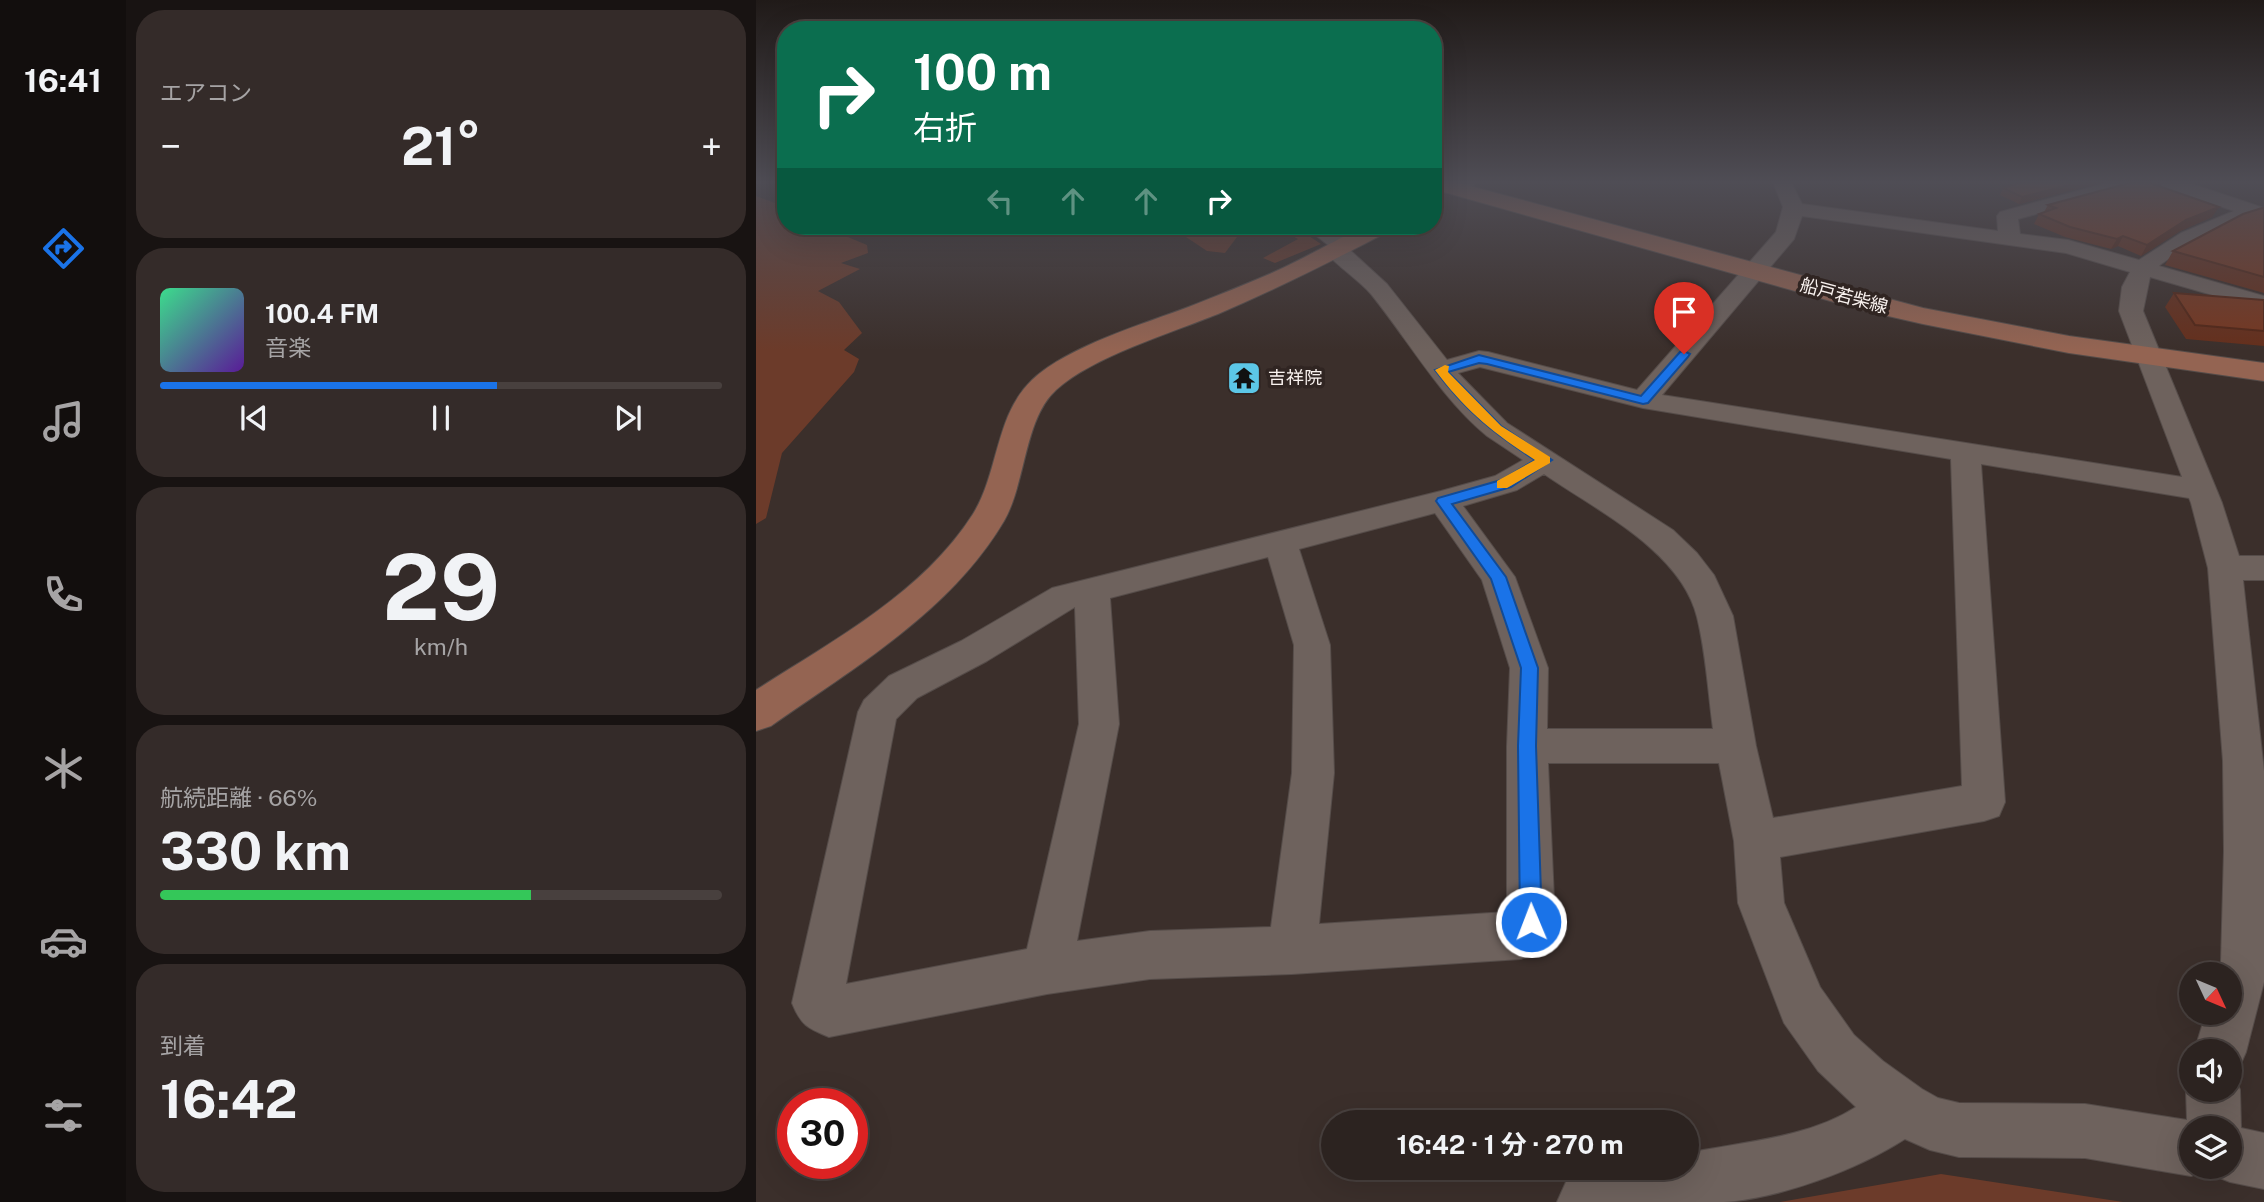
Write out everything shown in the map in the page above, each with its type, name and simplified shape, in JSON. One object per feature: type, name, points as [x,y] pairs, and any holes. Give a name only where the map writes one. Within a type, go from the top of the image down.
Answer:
[{"type":"street","name":"船戸若柴線","points":[[1633,238],[1945,322],[2149,359],[2264,372]]},
{"type":"street","points":[[1643,400],[1782,238]]},
{"type":"street","points":[[1997,238],[2068,247],[2264,303]]},
{"type":"street","points":[[2194,238],[2174,246],[2144,268],[2132,290],[2131,312],[2201,490],[2219,540],[2225,569],[2243,761],[2255,854],[2245,962],[2224,1039]]},
{"type":"street","points":[[756,713],[892,617],[944,572],[967,547],[989,518],[1001,492],[1020,425],[1039,390],[1081,360],[1284,276],[1331,241],[1373,279],[1441,370],[1475,409],[1497,429],[1661,538],[1685,561],[1702,584],[1715,617],[1736,746],[1756,841],[1760,903],[1802,1005],[1836,1053],[1864,1080],[1903,1108],[1930,1123],[1959,1130],[2085,1131],[2179,1145]]},
{"type":"street","points":[[1441,370],[1479,359],[1488,360],[1643,400],[2201,490]]},
{"type":"street","points":[[1756,841],[1984,802],[1965,453]]},
{"type":"street","points":[[1443,501],[1498,577],[1529,668],[1527,746],[1531,922],[1521,935],[1292,950],[1150,955],[1047,971],[829,1012],[817,1003],[878,712],[903,687],[974,651],[1064,597],[1281,544],[1506,484],[1545,460]]},
{"type":"street","points":[[1281,544],[1312,645],[1313,773],[1292,950]]},
{"type":"street","points":[[2225,569],[2264,568]]},
{"type":"street","points":[[1047,971],[1099,724],[1092,590]]},
{"type":"street","points":[[1527,746],[1736,746]]},
{"type":"street","points":[[1586,1202],[1798,1159],[1860,1136],[1903,1108]]},
{"type":"street","points":[[2242,1156],[2264,1161]]},
{"type":"shaded area","points":[[756,238],[850,238],[867,245],[868,253],[841,263],[860,269],[818,291],[839,302],[862,333],[844,350],[859,359],[854,372],[782,453],[766,518],[756,524]]},
{"type":"shaded area","points":[[1188,238],[1236,238],[1225,253],[1207,251]]},
{"type":"shaded area","points":[[1312,238],[1321,244],[1275,263],[1263,258],[1298,239]]},
{"type":"shaded area","points":[[1941,1174],[2123,1202],[1780,1202]]},
{"type":"building","points":[[2129,238],[2158,238],[2147,245]]},
{"type":"building","points":[[2197,238],[2264,238],[2264,277],[2173,251]]},
{"type":"building","points":[[2174,293],[2264,300],[2264,331],[2195,325]]},
{"type":"slow traffic","points":[[1445,369],[1441,370],[1475,409],[1497,429],[1545,460],[1502,485]]},
{"type":"place","name":"吉祥院","points":[[1244,378]]},
{"type":"route","points":[[1531,922],[1527,746],[1529,668],[1498,577],[1443,501],[1506,484],[1545,460],[1497,429],[1475,409],[1441,370],[1479,359],[1488,360],[1643,400],[1684,354]]}]
